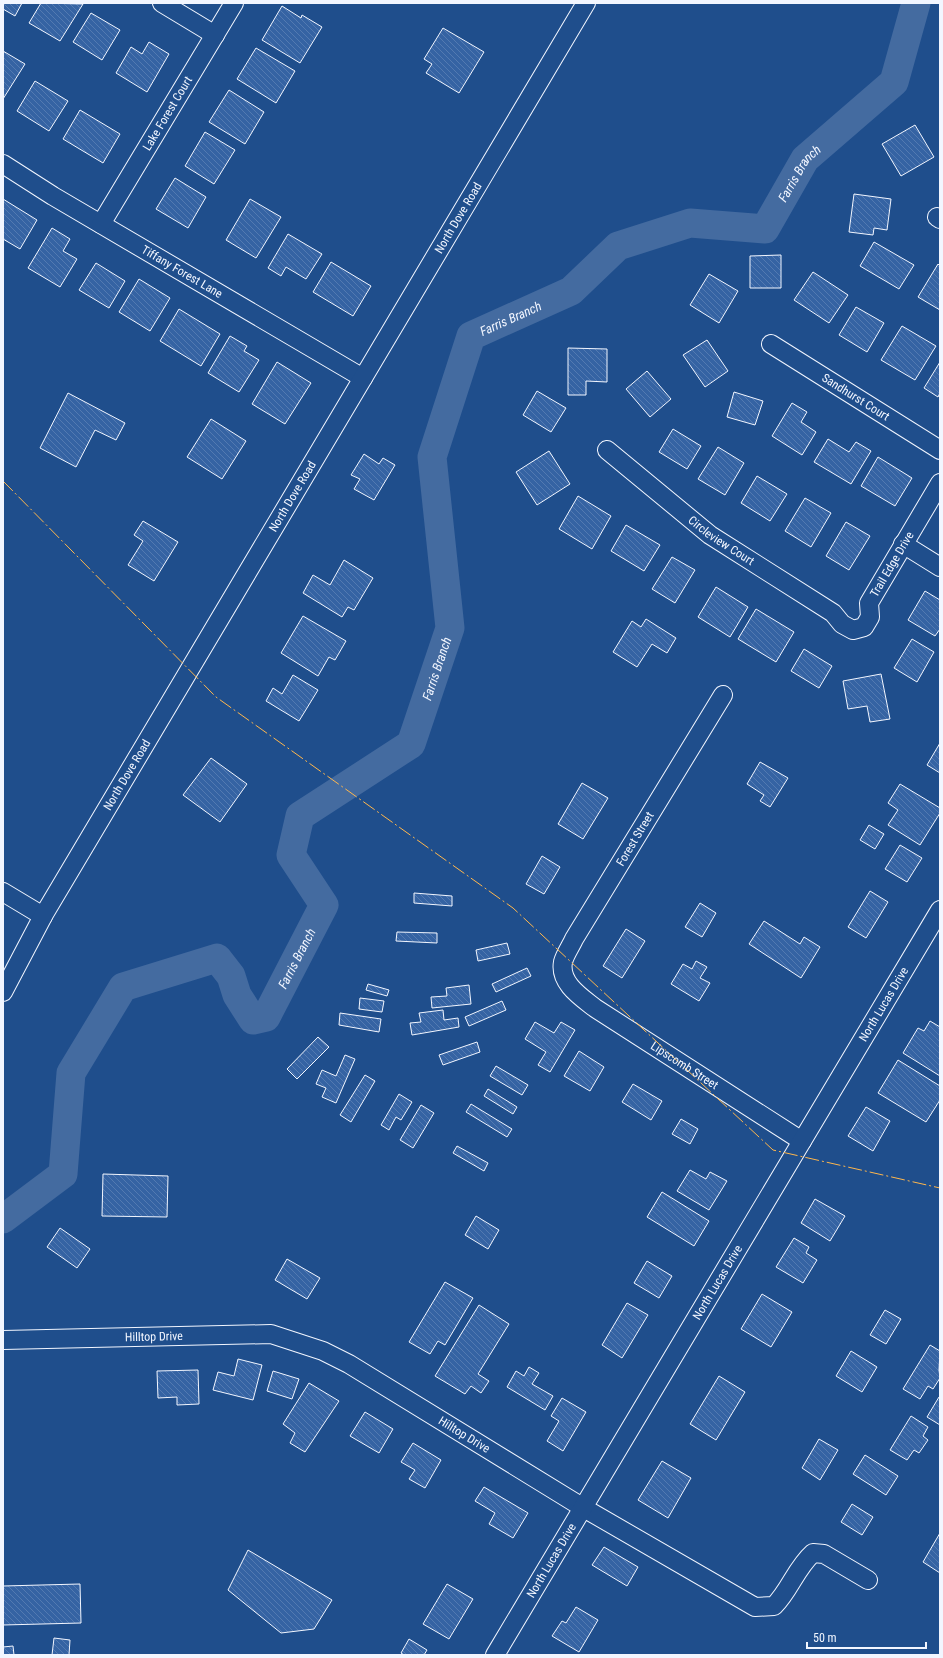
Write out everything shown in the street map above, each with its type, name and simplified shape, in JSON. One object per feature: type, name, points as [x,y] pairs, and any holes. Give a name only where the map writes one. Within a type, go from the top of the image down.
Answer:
[{"type":"street","points":[[162,3],[215,35]]},
{"type":"street","name":"Lake Forest Court","points":[[101,224],[234,3]]},
{"type":"street","name":"North Dove Road","points":[[3,992],[43,916],[586,3]]},
{"type":"street","name":"Tiffany Forest Lane","points":[[3,164],[101,224],[363,378]]},
{"type":"street","name":"Sandhurst Court","points":[[771,344],[940,450]]},
{"type":"street","name":"Circleview Court","points":[[606,450],[710,534],[833,613],[842,624]]},
{"type":"street","name":"Trail Edge Drive","points":[[842,624],[853,630],[864,627],[870,617],[869,603],[940,483]]},
{"type":"street","points":[[903,544],[940,567]]},
{"type":"street","name":"Forest Street","points":[[570,986],[563,974],[563,961],[574,939],[723,695]]},
{"type":"street","points":[[3,892],[43,916]]},
{"type":"street","name":"North Lucas Drive","points":[[495,1655],[582,1507],[940,910]]},
{"type":"street","name":"Lipscomb Street","points":[[570,986],[576,993],[595,1008],[802,1141]]},
{"type":"street","name":"Hilltop Drive","points":[[3,1340],[271,1334],[323,1351],[349,1364],[582,1507],[755,1607],[774,1606],[784,1596],[805,1560],[812,1553],[824,1554],[868,1580]]},
{"type":"building","points":[[3,3],[22,3],[15,16],[3,9]]},
{"type":"building","points":[[41,3],[83,4],[60,41],[29,23]]},
{"type":"building","points":[[282,6],[301,18],[302,15],[322,27],[300,63],[262,40]]},
{"type":"building","points":[[91,13],[120,30],[102,60],[73,42]]},
{"type":"building","points":[[443,28],[484,52],[459,93],[426,73],[432,64],[424,59]]},
{"type":"building","points":[[149,42],[169,54],[147,92],[116,73],[131,47],[142,54]]},
{"type":"building","points":[[256,48],[295,71],[276,103],[237,79]]},
{"type":"building","points":[[3,51],[25,64],[3,99]]},
{"type":"building","points":[[35,81],[68,101],[49,131],[17,111]]},
{"type":"building","points":[[229,90],[264,112],[245,144],[209,122]]},
{"type":"building","points":[[80,110],[120,134],[103,163],[63,139]]},
{"type":"building","points":[[915,125],[934,157],[901,176],[882,144]]},
{"type":"building","points":[[205,132],[235,150],[214,184],[185,166]]},
{"type":"building","points":[[175,178],[206,197],[188,228],[156,209]]},
{"type":"building","points":[[854,194],[891,199],[887,230],[874,228],[873,235],[849,232]]},
{"type":"building","points":[[3,199],[37,220],[20,249],[3,239]]},
{"type":"building","points":[[250,199],[281,217],[256,258],[226,240]]},
{"type":"building","points":[[52,228],[70,239],[63,251],[77,259],[60,287],[28,268]]},
{"type":"building","points":[[288,234],[322,254],[306,279],[286,267],[281,276],[268,268]]},
{"type":"building","points":[[874,242],[914,265],[899,289],[860,266]]},
{"type":"building","points":[[781,255],[781,288],[750,288],[750,256]]},
{"type":"building","points":[[331,262],[371,286],[353,316],[313,292]]},
{"type":"building","points":[[96,263],[125,281],[109,308],[79,290]]},
{"type":"building","points":[[938,264],[940,266],[940,310],[918,297]]},
{"type":"building","points":[[813,272],[848,295],[829,323],[794,300]]},
{"type":"building","points":[[709,274],[738,291],[719,323],[690,305]]},
{"type":"building","points":[[139,279],[170,298],[150,331],[119,312]]},
{"type":"building","points":[[856,307],[884,323],[867,352],[839,335]]},
{"type":"building","points":[[179,309],[220,334],[201,366],[160,341]]},
{"type":"building","points":[[902,326],[936,346],[915,380],[881,360]]},
{"type":"building","points":[[230,336],[247,346],[244,351],[259,360],[239,392],[208,373]]},
{"type":"building","points":[[707,340],[728,371],[705,387],[683,355]]},
{"type":"building","points":[[568,348],[607,349],[607,382],[586,381],[586,395],[568,395]]},
{"type":"building","points":[[277,362],[311,383],[285,424],[252,404]]},
{"type":"building","points":[[940,362],[940,393],[938,397],[924,388]]},
{"type":"building","points":[[647,371],[671,399],[650,417],[626,389]]},
{"type":"building","points":[[537,391],[566,408],[551,432],[523,415]]},
{"type":"building","points":[[734,392],[763,401],[755,425],[727,417]]},
{"type":"building","points":[[68,393],[125,423],[116,440],[95,430],[76,467],[40,448]]},
{"type":"building","points":[[792,403],[807,412],[801,422],[816,432],[802,455],[772,436]]},
{"type":"building","points":[[211,419],[246,441],[222,479],[187,457]]},
{"type":"building","points":[[673,429],[701,446],[687,469],[659,452]]},
{"type":"building","points":[[828,439],[849,452],[856,442],[871,451],[851,484],[814,462]]},
{"type":"building","points":[[718,447],[744,463],[725,495],[698,479]]},
{"type":"building","points":[[549,451],[570,484],[537,505],[516,472]]},
{"type":"building","points":[[364,454],[379,464],[383,458],[395,465],[374,500],[354,489],[360,479],[351,475]]},
{"type":"building","points":[[878,457],[912,478],[895,506],[861,486]]},
{"type":"building","points":[[757,476],[787,494],[770,521],[741,503]]},
{"type":"building","points":[[578,496],[611,516],[592,549],[559,529]]},
{"type":"building","points":[[805,498],[831,513],[811,547],[785,531]]},
{"type":"building","points":[[143,521],[178,542],[154,581],[128,565],[143,541],[134,535]]},
{"type":"building","points":[[846,522],[870,536],[849,570],[826,556]]},
{"type":"building","points":[[626,525],[660,545],[644,571],[611,551]]},
{"type":"building","points":[[672,557],[695,570],[675,603],[652,589]]},
{"type":"building","points":[[344,560],[373,578],[354,610],[348,607],[342,617],[303,593],[313,575],[330,585]]},
{"type":"building","points":[[716,587],[748,607],[730,637],[698,617]]},
{"type":"building","points":[[925,591],[940,600],[940,629],[935,636],[908,620]]},
{"type":"building","points":[[756,609],[794,632],[776,662],[738,639]]},
{"type":"building","points":[[303,616],[346,641],[335,660],[329,657],[318,676],[281,653]]},
{"type":"building","points":[[646,619],[676,638],[667,653],[652,644],[637,667],[613,652],[632,621],[641,627]]},
{"type":"building","points":[[912,639],[934,652],[917,682],[894,668]]},
{"type":"building","points":[[804,649],[832,666],[819,688],[791,671]]},
{"type":"building","points":[[881,674],[890,719],[870,722],[867,706],[848,709],[843,681]]},
{"type":"building","points":[[293,675],[318,690],[299,721],[266,701],[273,688],[282,694]]},
{"type":"building","points":[[940,743],[940,773],[927,765]]},
{"type":"building","points":[[211,758],[247,784],[220,822],[183,795]]},
{"type":"building","points":[[760,762],[788,778],[770,807],[760,801],[764,795],[747,784]]},
{"type":"building","points":[[582,783],[608,798],[583,839],[558,824]]},
{"type":"building","points":[[900,784],[940,808],[940,813],[920,845],[888,825],[898,810],[888,803]]},
{"type":"building","points":[[869,825],[884,834],[875,849],[860,840]]},
{"type":"building","points":[[900,845],[922,858],[907,882],[885,869]]},
{"type":"building","points":[[542,856],[560,867],[544,894],[526,884]]},
{"type":"building","points":[[870,891],[888,902],[866,938],[848,927]]},
{"type":"building","points":[[414,893],[452,896],[452,906],[414,903]]},
{"type":"building","points":[[700,903],[716,913],[702,937],[685,927]]},
{"type":"building","points":[[764,921],[800,944],[804,937],[820,947],[801,978],[749,944]]},
{"type":"building","points":[[626,929],[645,941],[622,978],[603,966]]},
{"type":"building","points":[[397,932],[437,933],[437,943],[396,941]]},
{"type":"building","points":[[507,943],[510,954],[478,961],[476,950]]},
{"type":"building","points":[[696,961],[707,967],[700,978],[710,983],[699,1001],[671,984],[683,964],[692,969]]},
{"type":"building","points":[[527,968],[531,976],[496,992],[492,984]]},
{"type":"building","points":[[368,984],[389,990],[387,996],[366,990]]},
{"type":"building","points":[[469,985],[471,1004],[432,1008],[431,997],[447,996],[446,988]]},
{"type":"building","points":[[360,998],[384,1001],[382,1012],[359,1009]]},
{"type":"building","points":[[502,1001],[506,1010],[469,1026],[465,1017]]},
{"type":"building","points":[[443,1010],[444,1020],[458,1018],[459,1027],[412,1035],[410,1023],[421,1022],[419,1013]]},
{"type":"building","points":[[340,1013],[381,1019],[379,1032],[339,1025]]},
{"type":"building","points":[[930,1021],[940,1027],[940,1076],[903,1053],[918,1028],[924,1031]]},
{"type":"building","points":[[535,1022],[554,1033],[561,1022],[575,1030],[550,1072],[538,1065],[546,1052],[525,1039]]},
{"type":"building","points":[[318,1037],[329,1047],[297,1079],[287,1069]]},
{"type":"building","points":[[477,1042],[480,1052],[443,1065],[439,1055]]},
{"type":"building","points":[[579,1051],[604,1067],[590,1091],[564,1076]]},
{"type":"building","points":[[345,1055],[355,1059],[336,1103],[322,1097],[326,1088],[316,1084],[322,1070],[336,1076]]},
{"type":"building","points":[[898,1060],[940,1086],[940,1100],[926,1122],[878,1093]]},
{"type":"building","points":[[496,1066],[528,1085],[522,1095],[490,1076]]},
{"type":"building","points":[[365,1075],[375,1081],[351,1122],[340,1115]]},
{"type":"building","points":[[633,1084],[662,1101],[651,1120],[622,1102]]},
{"type":"building","points":[[488,1089],[517,1107],[513,1114],[484,1096]]},
{"type":"building","points":[[399,1094],[412,1102],[401,1120],[396,1117],[389,1130],[381,1125]]},
{"type":"building","points":[[471,1104],[512,1129],[507,1137],[466,1112]]},
{"type":"building","points":[[421,1105],[434,1113],[413,1148],[400,1140]]},
{"type":"building","points":[[866,1107],[890,1121],[873,1151],[848,1136]]},
{"type":"building","points":[[681,1119],[698,1129],[690,1144],[672,1134]]},
{"type":"building","points":[[457,1146],[488,1163],[484,1171],[453,1153]]},
{"type":"building","points":[[690,1170],[706,1179],[710,1172],[727,1181],[709,1210],[677,1191]]},
{"type":"building","points":[[103,1174],[168,1176],[167,1217],[102,1216]]},
{"type":"building","points":[[662,1192],[709,1221],[694,1246],[647,1217]]},
{"type":"building","points":[[815,1199],[845,1216],[830,1241],[801,1223]]},
{"type":"building","points":[[476,1216],[499,1230],[488,1249],[465,1235]]},
{"type":"building","points":[[60,1228],[90,1249],[77,1268],[47,1247]]},
{"type":"building","points":[[794,1238],[809,1247],[806,1253],[817,1260],[803,1283],[776,1267]]},
{"type":"building","points":[[287,1259],[320,1278],[307,1299],[275,1280]]},
{"type":"building","points":[[647,1261],[672,1276],[659,1298],[634,1283]]},
{"type":"building","points":[[445,1282],[473,1298],[445,1345],[438,1341],[430,1354],[409,1342]]},
{"type":"building","points":[[762,1294],[792,1312],[771,1347],[741,1329]]},
{"type":"building","points":[[627,1303],[648,1315],[622,1358],[602,1345]]},
{"type":"building","points":[[479,1305],[509,1324],[478,1374],[489,1381],[481,1393],[471,1386],[465,1394],[435,1376]]},
{"type":"building","points":[[885,1310],[901,1319],[886,1344],[870,1335]]},
{"type":"building","points":[[930,1345],[940,1351],[940,1378],[933,1389],[928,1386],[920,1399],[903,1389]]},
{"type":"building","points":[[851,1351],[877,1367],[862,1392],[836,1376]]},
{"type":"building","points":[[238,1359],[262,1365],[253,1400],[213,1390],[218,1372],[234,1376]]},
{"type":"building","points":[[529,1367],[539,1373],[532,1384],[553,1396],[545,1410],[507,1387],[516,1371],[524,1376]]},
{"type":"building","points":[[198,1370],[199,1404],[177,1405],[177,1397],[158,1398],[157,1371]]},
{"type":"building","points":[[273,1371],[299,1379],[292,1399],[267,1391]]},
{"type":"building","points":[[719,1376],[745,1392],[716,1440],[690,1424]]},
{"type":"building","points":[[309,1383],[339,1401],[305,1452],[290,1443],[295,1433],[283,1424]]},
{"type":"building","points":[[939,1397],[940,1398],[940,1425],[927,1417]]},
{"type":"building","points":[[562,1398],[586,1412],[563,1451],[547,1441],[559,1421],[551,1416]]},
{"type":"building","points":[[365,1412],[393,1429],[379,1453],[350,1436]]},
{"type":"building","points":[[911,1416],[928,1427],[923,1436],[928,1440],[919,1453],[914,1450],[907,1460],[890,1450]]},
{"type":"building","points":[[819,1439],[838,1450],[820,1480],[802,1468]]},
{"type":"building","points":[[413,1443],[441,1460],[425,1488],[409,1479],[415,1470],[401,1462]]},
{"type":"building","points":[[865,1455],[898,1476],[886,1495],[853,1474]]},
{"type":"building","points":[[662,1461],[691,1478],[668,1518],[638,1500]]},
{"type":"building","points":[[484,1487],[528,1513],[513,1538],[489,1524],[495,1513],[475,1501]]},
{"type":"building","points":[[852,1504],[873,1517],[862,1535],[841,1522]]},
{"type":"building","points":[[940,1533],[940,1573],[923,1562]]},
{"type":"building","points":[[604,1547],[638,1567],[627,1586],[592,1565]]},
{"type":"building","points":[[248,1550],[332,1600],[314,1629],[281,1633],[228,1590]]},
{"type":"building","points":[[80,1584],[81,1623],[3,1625],[3,1586]]},
{"type":"building","points":[[447,1584],[473,1599],[449,1639],[423,1624]]},
{"type":"building","points":[[576,1607],[598,1620],[579,1652],[552,1636],[562,1621],[566,1623]]},
{"type":"building","points":[[54,1638],[70,1640],[69,1655],[52,1655]]},
{"type":"building","points":[[409,1639],[427,1650],[424,1655],[404,1655],[401,1653]]},
{"type":"building","points":[[13,1646],[14,1655],[3,1655],[3,1647]]},
{"type":"waterway","name":"Farris Branch","points":[[3,1219],[63,1174],[71,1073],[123,987],[217,958],[231,976],[237,995],[253,1020],[266,1017],[324,905],[291,855],[300,816],[411,744],[450,628],[432,457],[471,336],[571,291],[618,246],[690,223],[765,229],[805,159],[894,82],[916,3]]},
{"type":"power","points":[[3,481],[216,697],[513,908],[773,1150],[940,1188]]}]
